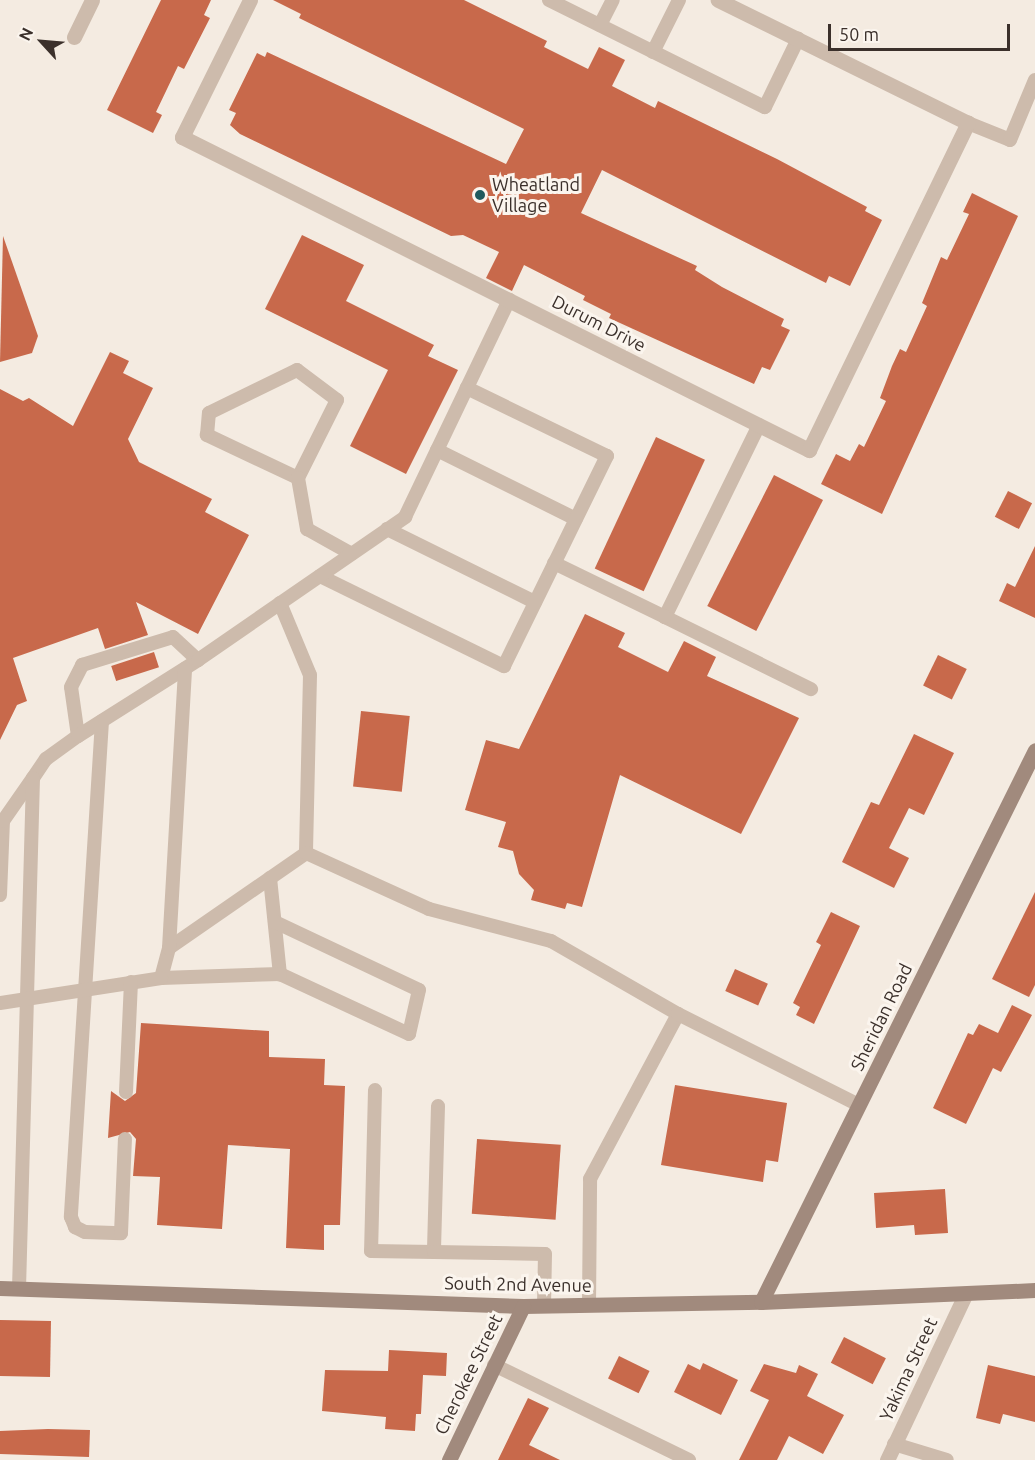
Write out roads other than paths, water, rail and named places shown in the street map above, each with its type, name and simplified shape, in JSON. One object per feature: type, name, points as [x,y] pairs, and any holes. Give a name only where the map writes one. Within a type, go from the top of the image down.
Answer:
[{"type":"main road","name":"Sheridan Road","points":[[761,1302],[1035,750]]},
{"type":"main road","name":"South 2nd Avenue","points":[[0,1288],[523,1306],[761,1302],[965,1295],[1035,1290]]},
{"type":"main road","name":"Cherokee Street","points":[[449,1460],[523,1306]]},
{"type":"street","points":[[74,37],[92,0]]},
{"type":"street","name":"Durum Drive","points":[[250,0],[182,137],[809,450],[968,123]]},
{"type":"street","points":[[718,0],[968,123]]},
{"type":"street","name":"Yakima Street","points":[[887,1460],[965,1295]]},
{"type":"lane","points":[[549,0],[765,107],[798,39]]},
{"type":"lane","points":[[600,25],[613,0]]},
{"type":"lane","points":[[653,52],[679,0]]},
{"type":"lane","points":[[968,123],[1010,140],[1035,80]]},
{"type":"lane","points":[[0,895],[3,821],[6,807],[33,778],[46,759],[78,736],[198,660],[405,517],[509,300]]},
{"type":"lane","points":[[298,478],[207,435],[209,413],[297,370],[337,400],[298,478],[307,529],[352,554]]},
{"type":"lane","points":[[320,576],[504,666],[607,456],[467,388]]},
{"type":"lane","points":[[665,617],[759,425]]},
{"type":"lane","points":[[437,450],[576,519]]},
{"type":"lane","points":[[387,529],[536,602]]},
{"type":"lane","points":[[554,563],[811,688]]},
{"type":"lane","points":[[280,603],[310,675],[306,853]]},
{"type":"lane","points":[[78,736],[71,687],[82,665],[173,637],[198,660]]},
{"type":"lane","points":[[161,978],[169,948],[185,668]]},
{"type":"lane","points":[[102,721],[71,1217],[75,1227],[85,1232],[121,1233],[124,1139]]},
{"type":"lane","points":[[19,1289],[33,778]]},
{"type":"lane","points":[[169,948],[306,853]]},
{"type":"lane","points":[[306,853],[429,909],[551,941],[678,1014],[859,1105]]},
{"type":"lane","points":[[270,878],[280,974]]},
{"type":"lane","points":[[0,1003],[27,1001],[86,989],[161,978],[280,974],[409,1034],[419,990],[274,922]]},
{"type":"lane","points":[[126,1092],[131,982]]},
{"type":"lane","points":[[589,1305],[590,1179],[678,1014]]},
{"type":"lane","points":[[375,1090],[371,1251],[545,1254],[544,1305]]},
{"type":"lane","points":[[434,1252],[438,1106]]},
{"type":"lane","points":[[494,1365],[689,1460]]},
{"type":"lane","points":[[894,1444],[946,1460]]},
{"type":"place","name":"Wheatland Village","points":[[480,195]]}]
